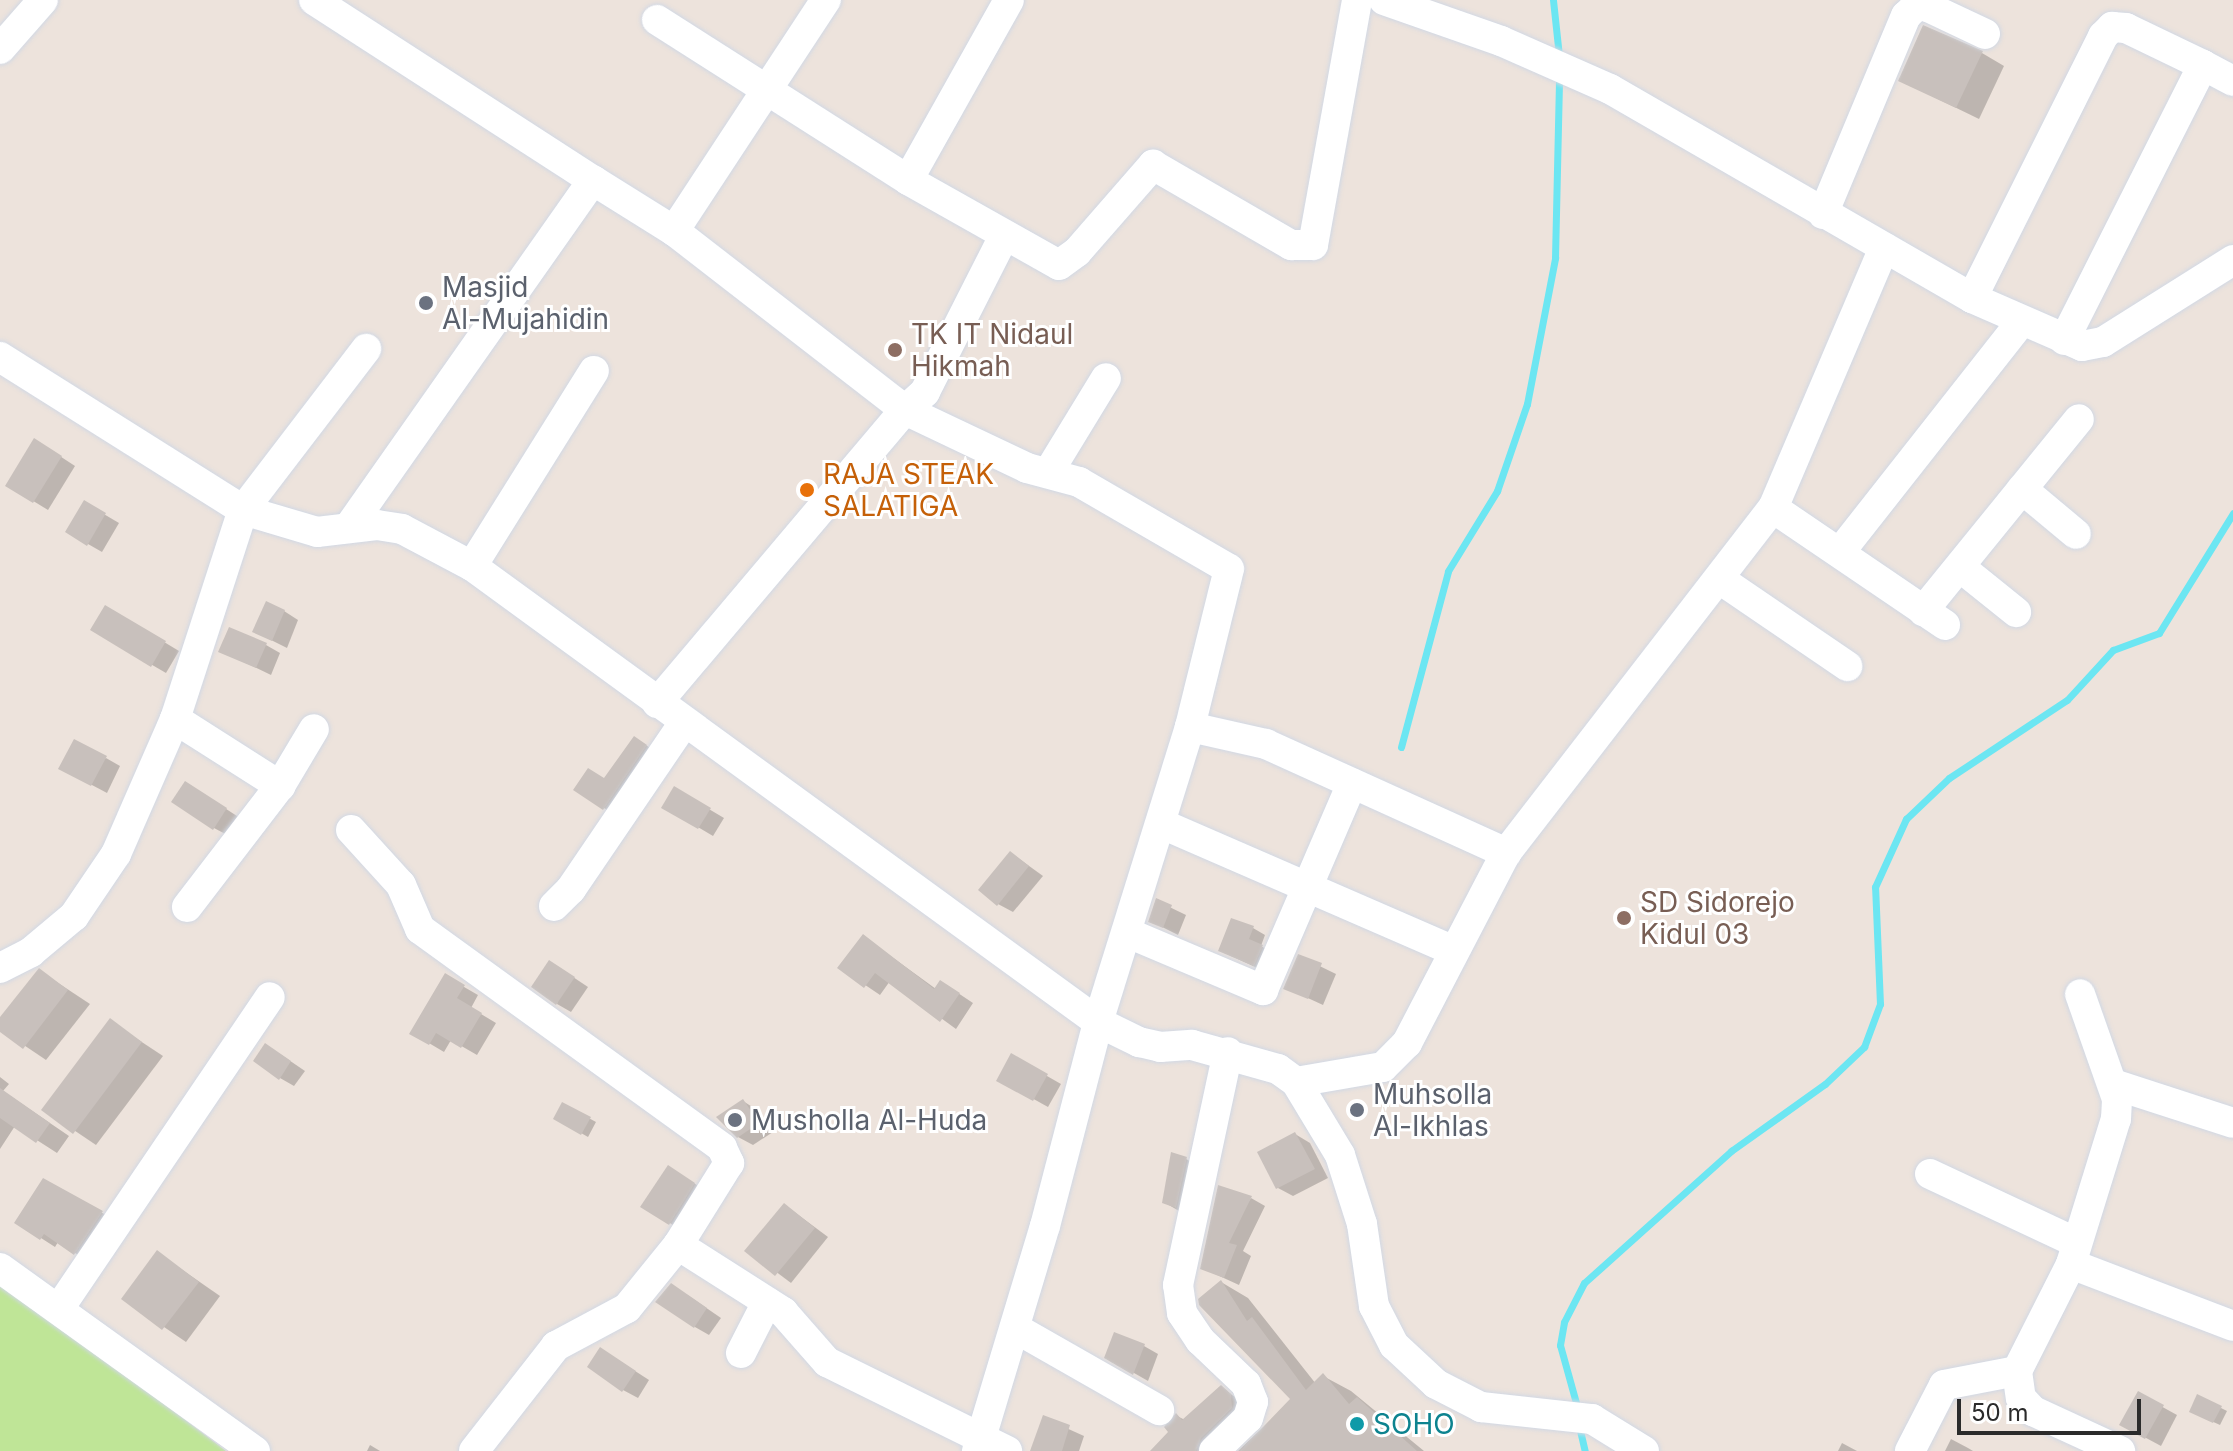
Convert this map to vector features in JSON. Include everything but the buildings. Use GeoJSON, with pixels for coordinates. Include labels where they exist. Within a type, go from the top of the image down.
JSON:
{"type":"FeatureCollection","features":[{"type":"Feature","properties":{"kind":"street"},"geometry":{"type":"LineString","coordinates":[[0,49],[43,0]]}},
{"type":"Feature","properties":{"kind":"street"},"geometry":{"type":"LineString","coordinates":[[314,0],[674,231],[905,410],[1048,473],[1079,482],[1230,571],[1162,824],[1098,1022],[1015,1328],[988,1447],[827,1362],[767,1302],[678,1245]]}},
{"type":"Feature","properties":{"kind":"street"},"geometry":{"type":"LineString","coordinates":[[674,231],[826,0]]}},
{"type":"Feature","properties":{"kind":"street"},"geometry":{"type":"LineString","coordinates":[[908,180],[1009,0]]}},
{"type":"Feature","properties":{"kind":"street"},"geometry":{"type":"LineString","coordinates":[[657,20],[765,92],[908,180],[1052,263],[1064,264],[1153,165],[1291,245],[1309,248],[1317,236],[1357,0]]}},
{"type":"Feature","properties":{"kind":"street"},"geometry":{"type":"LineString","coordinates":[[1384,0],[1523,52],[1610,89],[1972,298],[2082,346],[2103,342],[2233,260]]}},
{"type":"Feature","properties":{"kind":"street"},"geometry":{"type":"LineString","coordinates":[[1823,214],[1912,3],[1985,34]]}},
{"type":"Feature","properties":{"kind":"street"},"geometry":{"type":"LineString","coordinates":[[1972,298],[2112,27],[2126,28],[2233,81]]}},
{"type":"Feature","properties":{"kind":"street"},"geometry":{"type":"LineString","coordinates":[[2064,340],[2203,65]]}},
{"type":"Feature","properties":{"kind":"street"},"geometry":{"type":"LineString","coordinates":[[349,527],[594,181]]}},
{"type":"Feature","properties":{"kind":"street"},"geometry":{"type":"LineString","coordinates":[[657,703],[905,410],[925,392],[1004,236]]}},
{"type":"Feature","properties":{"kind":"street"},"geometry":{"type":"LineString","coordinates":[[1296,1082],[1383,1067],[1407,1043],[1506,853],[1721,580],[1773,508],[1884,248]]}},
{"type":"Feature","properties":{"kind":"street"},"geometry":{"type":"LineString","coordinates":[[1840,552],[2021,322]]}},
{"type":"Feature","properties":{"kind":"street"},"geometry":{"type":"LineString","coordinates":[[0,968],[31,952],[74,916],[116,854],[175,719],[243,510],[366,349]]}},
{"type":"Feature","properties":{"kind":"street"},"geometry":{"type":"LineString","coordinates":[[0,357],[243,510],[288,527],[317,532],[349,527],[402,529],[472,566],[1098,1022],[1160,1047],[1192,1045],[1228,1052],[1278,1069],[1296,1082],[1340,1155],[1362,1224],[1374,1306],[1394,1345],[1436,1384],[1481,1407],[1578,1418],[1644,1451]]}},
{"type":"Feature","properties":{"kind":"street"},"geometry":{"type":"LineString","coordinates":[[472,566],[594,371]]}},
{"type":"Feature","properties":{"kind":"street"},"geometry":{"type":"LineString","coordinates":[[1048,473],[1106,378]]}},
{"type":"Feature","properties":{"kind":"street"},"geometry":{"type":"LineString","coordinates":[[1773,508],[1934,618],[1960,567],[2079,419]]}},
{"type":"Feature","properties":{"kind":"street"},"geometry":{"type":"LineString","coordinates":[[2022,489],[2076,534]]}},
{"type":"Feature","properties":{"kind":"street"},"geometry":{"type":"LineString","coordinates":[[1960,567],[2016,612]]}},
{"type":"Feature","properties":{"kind":"street"},"geometry":{"type":"LineString","coordinates":[[1721,580],[1847,666]]}},
{"type":"Feature","properties":{"kind":"street"},"geometry":{"type":"LineString","coordinates":[[175,719],[280,786]]}},
{"type":"Feature","properties":{"kind":"street"},"geometry":{"type":"LineString","coordinates":[[554,906],[571,889],[684,723]]}},
{"type":"Feature","properties":{"kind":"street"},"geometry":{"type":"LineString","coordinates":[[1190,727],[1266,744],[1506,853]]}},
{"type":"Feature","properties":{"kind":"street"},"geometry":{"type":"LineString","coordinates":[[187,907],[280,786],[314,729]]}},
{"type":"Feature","properties":{"kind":"street"},"geometry":{"type":"LineString","coordinates":[[1128,933],[1263,990],[1352,783]]}},
{"type":"Feature","properties":{"kind":"street"},"geometry":{"type":"LineString","coordinates":[[1162,824],[1454,951]]}},
{"type":"Feature","properties":{"kind":"street"},"geometry":{"type":"LineString","coordinates":[[351,830],[401,885],[420,929],[722,1148],[729,1163],[725,1175],[678,1245],[627,1308],[556,1346],[474,1451]]}},
{"type":"Feature","properties":{"kind":"street"},"geometry":{"type":"LineString","coordinates":[[2080,994],[2113,1084],[2116,1119],[2074,1254],[2017,1371],[2021,1398],[2033,1411],[2120,1451]]}},
{"type":"Feature","properties":{"kind":"street"},"geometry":{"type":"LineString","coordinates":[[60,1307],[270,997]]}},
{"type":"Feature","properties":{"kind":"street"},"geometry":{"type":"LineString","coordinates":[[1214,1451],[1248,1418],[1253,1402],[1246,1384],[1200,1340],[1182,1313],[1178,1285],[1228,1052]]}},
{"type":"Feature","properties":{"kind":"street"},"geometry":{"type":"LineString","coordinates":[[2113,1084],[2233,1123]]}},
{"type":"Feature","properties":{"kind":"street"},"geometry":{"type":"LineString","coordinates":[[1930,1174],[2074,1254],[2233,1326]]}},
{"type":"Feature","properties":{"kind":"street"},"geometry":{"type":"LineString","coordinates":[[0,1268],[60,1307],[253,1450]]}},
{"type":"Feature","properties":{"kind":"street"},"geometry":{"type":"LineString","coordinates":[[741,1353],[767,1302]]}},
{"type":"Feature","properties":{"kind":"street"},"geometry":{"type":"LineString","coordinates":[[1015,1328],[1159,1410]]}},
{"type":"Feature","properties":{"kind":"street"},"geometry":{"type":"LineString","coordinates":[[1910,1451],[1944,1385],[2017,1371]]}},
{"type":"Feature","properties":{"kind":"green space"},"geometry":{"type":"Polygon","coordinates":[[[0,1279],[226,1451],[0,1451],[0,1279]]]}},
{"type":"Feature","properties":{"kind":"waterway"},"geometry":{"type":"LineString","coordinates":[[1553,0],[1559,56]]}},
{"type":"Feature","properties":{"kind":"waterway"},"geometry":{"type":"LineString","coordinates":[[1401,747],[1448,571],[1497,491],[1527,404],[1555,258],[1559,77]]}},
{"type":"Feature","properties":{"kind":"waterway"},"geometry":{"type":"LineString","coordinates":[[1578,1410],[1560,1345],[1564,1322],[1584,1283],[1731,1151],[1825,1084],[1864,1047],[1880,1004],[1875,887],[1906,819],[1949,778],[2067,700],[2113,650],[2159,633],[2233,513]]}},
{"type":"Feature","properties":{"kind":"waterway"},"geometry":{"type":"LineString","coordinates":[[1579,1426],[1585,1451]]}},
{"type":"Feature","properties":{"kind":"place","name":"Masjid Al-Mujahidin"},"geometry":{"type":"Point","coordinates":[426,303]}},
{"type":"Feature","properties":{"kind":"place","name":"TK IT Nidaul Hikmah"},"geometry":{"type":"Point","coordinates":[895,350]}},
{"type":"Feature","properties":{"kind":"place","name":"RAJA STEAK SALATIGA"},"geometry":{"type":"Point","coordinates":[807,490]}},
{"type":"Feature","properties":{"kind":"place","name":"SD Sidorejo Kidul 03"},"geometry":{"type":"Point","coordinates":[1624,918]}},
{"type":"Feature","properties":{"kind":"place","name":"Muhsolla Al-Ikhlas"},"geometry":{"type":"Point","coordinates":[1357,1110]}},
{"type":"Feature","properties":{"kind":"place","name":"Musholla Al-Huda"},"geometry":{"type":"Point","coordinates":[735,1120]}},
{"type":"Feature","properties":{"kind":"place","name":"SOHO"},"geometry":{"type":"Point","coordinates":[1357,1424]}}]}
